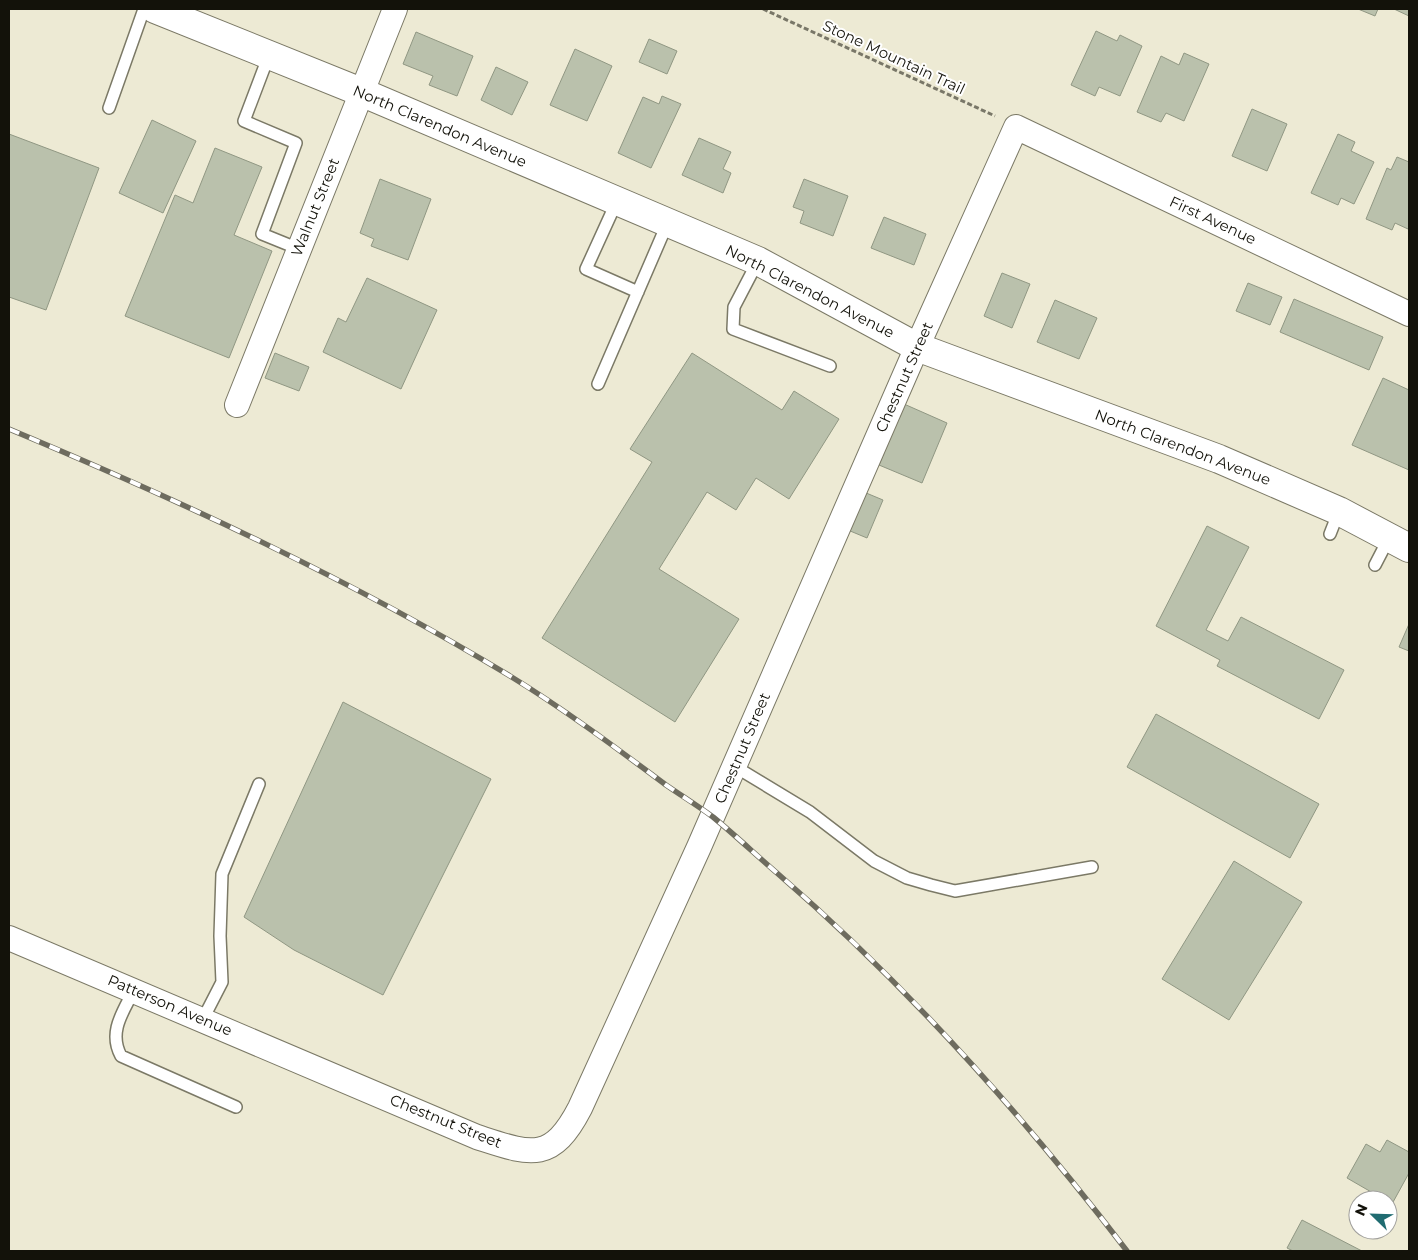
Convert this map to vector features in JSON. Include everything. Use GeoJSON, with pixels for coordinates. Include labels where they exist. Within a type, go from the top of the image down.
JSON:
{"type":"FeatureCollection","features":[{"type":"Feature","properties":{"kind":"street","name":"Walnut Street"},"geometry":{"type":"LineString","coordinates":[[237,405],[395,9]]}},
{"type":"Feature","properties":{"kind":"street","name":"North Clarendon Avenue"},"geometry":{"type":"LineString","coordinates":[[159,10],[361,92],[758,261],[917,347],[1219,459],[1334,523],[1400,542]]}},
{"type":"Feature","properties":{"kind":"street","name":"First Avenue"},"geometry":{"type":"LineString","coordinates":[[1016,126],[1409,314]]}},
{"type":"Feature","properties":{"kind":"street","name":"Chestnut Street"},"geometry":{"type":"LineString","coordinates":[[332,1074],[477,1137],[512,1148],[531,1151],[548,1148],[570,1127],[734,766],[1016,126]]}},
{"type":"Feature","properties":{"kind":"street","name":"Patterson Avenue"},"geometry":{"type":"LineString","coordinates":[[9,938],[332,1074]]}},
{"type":"Feature","properties":{"kind":"lane"},"geometry":{"type":"LineString","coordinates":[[109,108],[159,10]]}},
{"type":"Feature","properties":{"kind":"lane"},"geometry":{"type":"LineString","coordinates":[[269,55],[244,121],[296,143],[262,234],[299,249]]}},
{"type":"Feature","properties":{"kind":"lane"},"geometry":{"type":"LineString","coordinates":[[617,201],[586,269],[638,292]]}},
{"type":"Feature","properties":{"kind":"lane"},"geometry":{"type":"LineString","coordinates":[[598,384],[668,222]]}},
{"type":"Feature","properties":{"kind":"lane"},"geometry":{"type":"LineString","coordinates":[[758,261],[734,307],[733,330],[830,366]]}},
{"type":"Feature","properties":{"kind":"lane"},"geometry":{"type":"LineString","coordinates":[[1375,565],[1400,542]]}},
{"type":"Feature","properties":{"kind":"lane"},"geometry":{"type":"LineString","coordinates":[[734,766],[810,812],[874,861],[907,878],[931,885],[955,891],[1092,867]]}},
{"type":"Feature","properties":{"kind":"lane"},"geometry":{"type":"LineString","coordinates":[[203,1019],[222,982],[222,874],[259,784]]}},
{"type":"Feature","properties":{"kind":"lane"},"geometry":{"type":"LineString","coordinates":[[134,990],[117,1024],[114,1045],[120,1056],[236,1107]]}},
{"type":"Feature","properties":{"kind":"path","name":"Stone Mountain Trail"},"geometry":{"type":"LineString","coordinates":[[763,9],[1016,126]]}},
{"type":"Feature","properties":{"kind":"building"},"geometry":{"type":"Polygon","coordinates":[[[1358,9],[1378,9],[1375,16],[1358,9]]]}},
{"type":"Feature","properties":{"kind":"building"},"geometry":{"type":"Polygon","coordinates":[[[1394,9],[1409,9],[1409,16],[1394,9]]]}},
{"type":"Feature","properties":{"kind":"building"},"geometry":{"type":"Polygon","coordinates":[[[1096,31],[1117,41],[1120,35],[1142,46],[1120,96],[1099,87],[1095,96],[1071,85],[1096,31]]]}},
{"type":"Feature","properties":{"kind":"building"},"geometry":{"type":"Polygon","coordinates":[[[416,32],[473,56],[457,96],[429,85],[433,76],[403,64],[416,32]]]}},
{"type":"Feature","properties":{"kind":"building"},"geometry":{"type":"Polygon","coordinates":[[[649,39],[677,51],[667,74],[639,62],[649,39]]]}},
{"type":"Feature","properties":{"kind":"building"},"geometry":{"type":"Polygon","coordinates":[[[575,49],[612,66],[587,121],[550,105],[575,49]]]}},
{"type":"Feature","properties":{"kind":"building"},"geometry":{"type":"Polygon","coordinates":[[[1184,53],[1209,64],[1184,121],[1166,113],[1161,122],[1137,112],[1161,56],[1179,65],[1184,53]]]}},
{"type":"Feature","properties":{"kind":"building"},"geometry":{"type":"Polygon","coordinates":[[[496,67],[528,82],[512,115],[481,100],[496,67]]]}},
{"type":"Feature","properties":{"kind":"building"},"geometry":{"type":"Polygon","coordinates":[[[662,96],[681,104],[651,168],[618,153],[643,97],[659,104],[662,96]]]}},
{"type":"Feature","properties":{"kind":"building"},"geometry":{"type":"Polygon","coordinates":[[[1252,109],[1287,124],[1267,171],[1232,156],[1252,109]]]}},
{"type":"Feature","properties":{"kind":"building"},"geometry":{"type":"Polygon","coordinates":[[[152,120],[196,141],[163,213],[119,193],[152,120]]]}},
{"type":"Feature","properties":{"kind":"building"},"geometry":{"type":"Polygon","coordinates":[[[9,134],[99,168],[46,310],[9,297],[9,134]]]}},
{"type":"Feature","properties":{"kind":"building"},"geometry":{"type":"Polygon","coordinates":[[[1338,134],[1355,142],[1351,151],[1374,162],[1354,204],[1341,198],[1338,205],[1311,193],[1338,134]]]}},
{"type":"Feature","properties":{"kind":"building"},"geometry":{"type":"Polygon","coordinates":[[[699,138],[731,152],[723,169],[731,173],[723,193],[682,175],[699,138]]]}},
{"type":"Feature","properties":{"kind":"building"},"geometry":{"type":"Polygon","coordinates":[[[215,148],[262,167],[234,235],[272,251],[229,358],[125,316],[175,195],[193,203],[215,148]]]}},
{"type":"Feature","properties":{"kind":"building"},"geometry":{"type":"Polygon","coordinates":[[[1397,157],[1409,162],[1409,227],[1408,229],[1395,223],[1392,230],[1366,219],[1387,168],[1391,170],[1397,157]]]}},
{"type":"Feature","properties":{"kind":"building"},"geometry":{"type":"Polygon","coordinates":[[[380,179],[431,199],[408,260],[371,246],[374,239],[360,233],[380,179]]]}},
{"type":"Feature","properties":{"kind":"building"},"geometry":{"type":"Polygon","coordinates":[[[804,179],[848,196],[833,236],[800,223],[804,211],[793,207],[804,179]]]}},
{"type":"Feature","properties":{"kind":"building"},"geometry":{"type":"Polygon","coordinates":[[[884,217],[926,234],[914,265],[871,248],[884,217]]]}},
{"type":"Feature","properties":{"kind":"building"},"geometry":{"type":"Polygon","coordinates":[[[1002,273],[1030,284],[1012,328],[984,316],[1002,273]]]}},
{"type":"Feature","properties":{"kind":"building"},"geometry":{"type":"Polygon","coordinates":[[[367,278],[437,310],[401,389],[323,352],[338,318],[346,322],[367,278]]]}},
{"type":"Feature","properties":{"kind":"building"},"geometry":{"type":"Polygon","coordinates":[[[1248,283],[1282,297],[1270,325],[1236,311],[1248,283]]]}},
{"type":"Feature","properties":{"kind":"building"},"geometry":{"type":"Polygon","coordinates":[[[1294,299],[1383,337],[1369,370],[1280,332],[1294,299]]]}},
{"type":"Feature","properties":{"kind":"building"},"geometry":{"type":"Polygon","coordinates":[[[1055,300],[1097,318],[1079,359],[1037,342],[1055,300]]]}},
{"type":"Feature","properties":{"kind":"building"},"geometry":{"type":"Polygon","coordinates":[[[275,353],[309,367],[299,391],[265,378],[275,353]]]}},
{"type":"Feature","properties":{"kind":"building"},"geometry":{"type":"Polygon","coordinates":[[[692,353],[782,410],[794,391],[839,419],[789,499],[756,478],[736,510],[707,492],[659,569],[739,619],[675,722],[542,638],[652,462],[630,449],[692,353]]]}},
{"type":"Feature","properties":{"kind":"building"},"geometry":{"type":"Polygon","coordinates":[[[1383,378],[1409,390],[1409,470],[1352,445],[1383,378]]]}},
{"type":"Feature","properties":{"kind":"building"},"geometry":{"type":"Polygon","coordinates":[[[904,404],[947,423],[922,483],[879,465],[904,404]]]}},
{"type":"Feature","properties":{"kind":"building"},"geometry":{"type":"Polygon","coordinates":[[[859,490],[883,500],[867,538],[843,528],[859,490]]]}},
{"type":"Feature","properties":{"kind":"building"},"geometry":{"type":"Polygon","coordinates":[[[1207,526],[1249,547],[1206,630],[1228,641],[1241,617],[1344,670],[1319,719],[1217,666],[1220,660],[1156,626],[1207,526]]]}},
{"type":"Feature","properties":{"kind":"building"},"geometry":{"type":"Polygon","coordinates":[[[1409,624],[1409,651],[1399,647],[1409,624]]]}},
{"type":"Feature","properties":{"kind":"building"},"geometry":{"type":"Polygon","coordinates":[[[343,702],[491,779],[383,995],[294,950],[244,917],[343,702]]]}},
{"type":"Feature","properties":{"kind":"building"},"geometry":{"type":"Polygon","coordinates":[[[1156,714],[1319,804],[1290,858],[1127,767],[1156,714]]]}},
{"type":"Feature","properties":{"kind":"building"},"geometry":{"type":"Polygon","coordinates":[[[1234,861],[1302,902],[1229,1020],[1162,979],[1234,861]]]}},
{"type":"Feature","properties":{"kind":"building"},"geometry":{"type":"Polygon","coordinates":[[[1387,1140],[1409,1152],[1409,1173],[1398,1193],[1398,1190],[1368,1190],[1347,1178],[1366,1144],[1380,1152],[1387,1140]]]}},
{"type":"Feature","properties":{"kind":"building"},"geometry":{"type":"Polygon","coordinates":[[[1302,1220],[1362,1251],[1293,1251],[1287,1248],[1302,1220]]]}},
{"type":"Feature","properties":{"kind":"railway"},"geometry":{"type":"LineString","coordinates":[[9,429],[137,484],[264,543],[327,574],[450,640],[550,702],[713,817],[825,916],[918,1006],[1005,1101],[1127,1251]]}}]}
